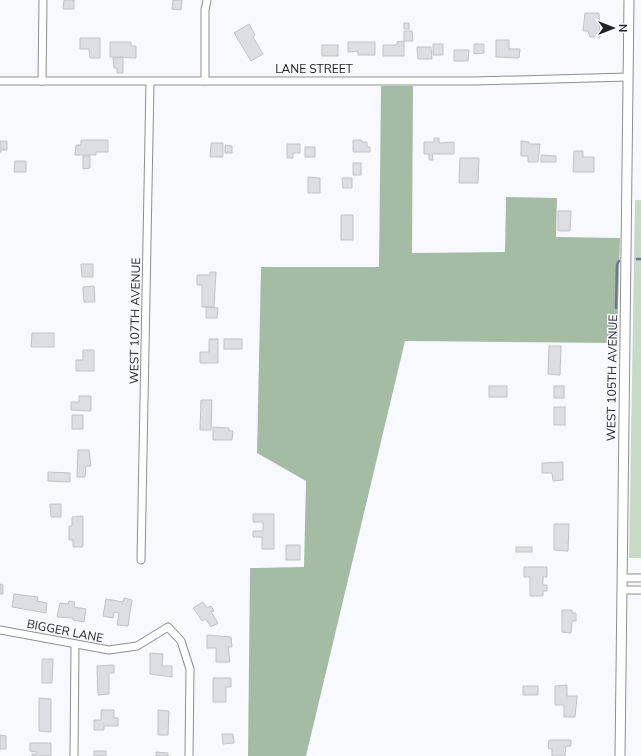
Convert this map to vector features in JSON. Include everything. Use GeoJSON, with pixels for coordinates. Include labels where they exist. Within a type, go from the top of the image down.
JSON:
{"type":"FeatureCollection","features":[{"type":"Feature","properties":{"kind":"street"},"geometry":{"type":"LineString","coordinates":[[42,0],[42,81]]}},
{"type":"Feature","properties":{"kind":"street"},"geometry":{"type":"LineString","coordinates":[[205,81],[205,10],[207,0]]}},
{"type":"Feature","properties":{"kind":"street","name":"WEST 105TH AVENUE"},"geometry":{"type":"LineString","coordinates":[[620,756],[629,0]]}},
{"type":"Feature","properties":{"kind":"street","name":"LANE STREET"},"geometry":{"type":"LineString","coordinates":[[0,81],[475,81],[628,77]]}},
{"type":"Feature","properties":{"kind":"street","name":"WEST 107TH AVENUE"},"geometry":{"type":"LineString","coordinates":[[141,560],[150,82]]}},
{"type":"Feature","properties":{"kind":"street"},"geometry":{"type":"LineString","coordinates":[[622,578],[641,578]]}},
{"type":"Feature","properties":{"kind":"street"},"geometry":{"type":"LineString","coordinates":[[622,590],[641,590]]}},
{"type":"Feature","properties":{"kind":"street","name":"BIGGER LANE"},"geometry":{"type":"LineString","coordinates":[[0,630],[109,650],[137,646],[168,627],[182,641],[190,669],[189,756]]}},
{"type":"Feature","properties":{"kind":"street"},"geometry":{"type":"LineString","coordinates":[[74,756],[75,644]]}},
{"type":"Feature","properties":{"kind":"green space"},"geometry":{"type":"Polygon","coordinates":[[[381,86],[413,86],[412,253],[505,252],[506,197],[557,198],[556,237],[620,238],[617,343],[405,341],[306,756],[248,756],[250,568],[304,567],[306,481],[257,453],[261,267],[379,267],[381,86]]]}},
{"type":"Feature","properties":{"kind":"green space"},"geometry":{"type":"Polygon","coordinates":[[[635,200],[641,200],[641,558],[629,558],[635,200]]]}},
{"type":"Feature","properties":{"kind":"building"},"geometry":{"type":"Polygon","coordinates":[[[64,0],[74,0],[74,9],[63,9],[64,0]]]}},
{"type":"Feature","properties":{"kind":"building"},"geometry":{"type":"Polygon","coordinates":[[[173,0],[182,0],[181,10],[172,9],[173,0]]]}},
{"type":"Feature","properties":{"kind":"building"},"geometry":{"type":"Polygon","coordinates":[[[585,13],[599,13],[600,37],[590,37],[588,31],[583,31],[585,13]]]}},
{"type":"Feature","properties":{"kind":"building"},"geometry":{"type":"Polygon","coordinates":[[[404,23],[409,23],[409,29],[404,29],[404,23]]]}},
{"type":"Feature","properties":{"kind":"building"},"geometry":{"type":"Polygon","coordinates":[[[249,24],[255,35],[253,37],[263,54],[251,61],[234,33],[249,24]]]}},
{"type":"Feature","properties":{"kind":"building"},"geometry":{"type":"Polygon","coordinates":[[[404,31],[412,31],[413,41],[404,41],[404,31]]]}},
{"type":"Feature","properties":{"kind":"building"},"geometry":{"type":"Polygon","coordinates":[[[80,38],[100,38],[100,58],[90,58],[89,49],[80,49],[80,38]]]}},
{"type":"Feature","properties":{"kind":"building"},"geometry":{"type":"Polygon","coordinates":[[[496,40],[509,40],[509,49],[520,49],[519,58],[496,57],[496,40]]]}},
{"type":"Feature","properties":{"kind":"building"},"geometry":{"type":"Polygon","coordinates":[[[404,41],[404,56],[383,56],[383,45],[397,45],[397,42],[404,41]]]}},
{"type":"Feature","properties":{"kind":"building"},"geometry":{"type":"Polygon","coordinates":[[[110,42],[131,42],[131,46],[136,46],[136,58],[110,57],[110,42]]]}},
{"type":"Feature","properties":{"kind":"building"},"geometry":{"type":"Polygon","coordinates":[[[348,42],[375,42],[375,55],[358,55],[358,51],[348,52],[348,42]]]}},
{"type":"Feature","properties":{"kind":"building"},"geometry":{"type":"Polygon","coordinates":[[[433,44],[443,44],[443,55],[433,55],[433,44]]]}},
{"type":"Feature","properties":{"kind":"building"},"geometry":{"type":"Polygon","coordinates":[[[474,44],[484,44],[484,53],[474,54],[474,44]]]}},
{"type":"Feature","properties":{"kind":"building"},"geometry":{"type":"Polygon","coordinates":[[[322,45],[338,45],[338,56],[322,56],[322,45]]]}},
{"type":"Feature","properties":{"kind":"building"},"geometry":{"type":"Polygon","coordinates":[[[417,47],[431,47],[432,59],[418,59],[417,47]]]}},
{"type":"Feature","properties":{"kind":"building"},"geometry":{"type":"Polygon","coordinates":[[[454,50],[469,50],[468,61],[454,61],[454,50]]]}},
{"type":"Feature","properties":{"kind":"building"},"geometry":{"type":"Polygon","coordinates":[[[123,57],[123,73],[117,73],[117,68],[114,68],[113,58],[123,57]]]}},
{"type":"Feature","properties":{"kind":"building"},"geometry":{"type":"Polygon","coordinates":[[[434,138],[439,138],[439,143],[454,142],[454,154],[432,154],[433,160],[429,160],[429,154],[424,154],[424,142],[434,142],[434,138]]]}},
{"type":"Feature","properties":{"kind":"building"},"geometry":{"type":"Polygon","coordinates":[[[81,140],[108,140],[108,152],[96,152],[96,155],[75,155],[76,145],[81,145],[81,140]]]}},
{"type":"Feature","properties":{"kind":"building"},"geometry":{"type":"Polygon","coordinates":[[[353,140],[367,142],[367,147],[370,147],[370,152],[353,152],[353,140]]]}},
{"type":"Feature","properties":{"kind":"building"},"geometry":{"type":"Polygon","coordinates":[[[0,141],[7,141],[7,150],[1,150],[0,152],[0,141]]]}},
{"type":"Feature","properties":{"kind":"building"},"geometry":{"type":"Polygon","coordinates":[[[521,141],[529,142],[529,144],[540,144],[538,162],[528,162],[528,156],[521,156],[521,141]]]}},
{"type":"Feature","properties":{"kind":"building"},"geometry":{"type":"Polygon","coordinates":[[[211,143],[223,143],[223,157],[210,157],[211,143]]]}},
{"type":"Feature","properties":{"kind":"building"},"geometry":{"type":"Polygon","coordinates":[[[287,144],[300,144],[300,153],[293,153],[293,158],[287,158],[287,144]]]}},
{"type":"Feature","properties":{"kind":"building"},"geometry":{"type":"Polygon","coordinates":[[[225,145],[232,146],[232,153],[225,153],[225,145]]]}},
{"type":"Feature","properties":{"kind":"building"},"geometry":{"type":"Polygon","coordinates":[[[305,147],[315,147],[315,157],[305,157],[305,147]]]}},
{"type":"Feature","properties":{"kind":"building"},"geometry":{"type":"Polygon","coordinates":[[[574,151],[583,151],[583,157],[594,157],[594,172],[573,172],[574,151]]]}},
{"type":"Feature","properties":{"kind":"building"},"geometry":{"type":"Polygon","coordinates":[[[541,155],[556,156],[556,162],[541,162],[541,155]]]}},
{"type":"Feature","properties":{"kind":"building"},"geometry":{"type":"Polygon","coordinates":[[[83,156],[90,156],[90,168],[83,169],[83,156]]]}},
{"type":"Feature","properties":{"kind":"building"},"geometry":{"type":"Polygon","coordinates":[[[460,158],[479,158],[478,183],[459,183],[460,158]]]}},
{"type":"Feature","properties":{"kind":"building"},"geometry":{"type":"Polygon","coordinates":[[[15,161],[26,161],[26,172],[14,172],[15,161]]]}},
{"type":"Feature","properties":{"kind":"building"},"geometry":{"type":"Polygon","coordinates":[[[353,163],[361,163],[361,175],[353,175],[353,163]]]}},
{"type":"Feature","properties":{"kind":"building"},"geometry":{"type":"Polygon","coordinates":[[[308,177],[320,178],[320,193],[308,193],[308,177]]]}},
{"type":"Feature","properties":{"kind":"building"},"geometry":{"type":"Polygon","coordinates":[[[342,178],[352,178],[352,188],[343,188],[342,178]]]}},
{"type":"Feature","properties":{"kind":"building"},"geometry":{"type":"Polygon","coordinates":[[[558,211],[571,211],[570,231],[558,231],[558,211]]]}},
{"type":"Feature","properties":{"kind":"building"},"geometry":{"type":"Polygon","coordinates":[[[341,215],[353,215],[353,240],[341,240],[341,215]]]}},
{"type":"Feature","properties":{"kind":"building"},"geometry":{"type":"Polygon","coordinates":[[[81,264],[93,264],[93,277],[82,277],[81,264]]]}},
{"type":"Feature","properties":{"kind":"building"},"geometry":{"type":"Polygon","coordinates":[[[210,272],[216,272],[214,307],[202,307],[202,285],[197,285],[197,275],[210,275],[210,272]]]}},
{"type":"Feature","properties":{"kind":"building"},"geometry":{"type":"Polygon","coordinates":[[[94,286],[95,302],[84,302],[83,287],[94,286]]]}},
{"type":"Feature","properties":{"kind":"building"},"geometry":{"type":"Polygon","coordinates":[[[206,307],[218,308],[217,318],[206,318],[206,307]]]}},
{"type":"Feature","properties":{"kind":"building"},"geometry":{"type":"Polygon","coordinates":[[[32,333],[54,333],[54,347],[31,347],[32,333]]]}},
{"type":"Feature","properties":{"kind":"building"},"geometry":{"type":"Polygon","coordinates":[[[209,339],[218,339],[218,363],[200,363],[200,352],[209,352],[209,339]]]}},
{"type":"Feature","properties":{"kind":"building"},"geometry":{"type":"Polygon","coordinates":[[[224,339],[242,339],[242,349],[224,349],[224,339]]]}},
{"type":"Feature","properties":{"kind":"building"},"geometry":{"type":"Polygon","coordinates":[[[549,346],[561,346],[560,375],[548,374],[549,346]]]}},
{"type":"Feature","properties":{"kind":"building"},"geometry":{"type":"Polygon","coordinates":[[[83,350],[94,350],[94,371],[76,371],[76,360],[83,360],[83,350]]]}},
{"type":"Feature","properties":{"kind":"building"},"geometry":{"type":"Polygon","coordinates":[[[489,386],[507,386],[507,397],[489,397],[489,386]]]}},
{"type":"Feature","properties":{"kind":"building"},"geometry":{"type":"Polygon","coordinates":[[[554,386],[564,386],[564,398],[554,398],[554,386]]]}},
{"type":"Feature","properties":{"kind":"building"},"geometry":{"type":"Polygon","coordinates":[[[79,396],[91,396],[91,411],[71,410],[71,402],[79,402],[79,396]]]}},
{"type":"Feature","properties":{"kind":"building"},"geometry":{"type":"Polygon","coordinates":[[[201,400],[212,400],[211,430],[200,430],[201,400]]]}},
{"type":"Feature","properties":{"kind":"building"},"geometry":{"type":"Polygon","coordinates":[[[554,407],[565,407],[565,425],[554,425],[554,407]]]}},
{"type":"Feature","properties":{"kind":"building"},"geometry":{"type":"Polygon","coordinates":[[[72,415],[83,415],[83,429],[72,429],[72,415]]]}},
{"type":"Feature","properties":{"kind":"building"},"geometry":{"type":"Polygon","coordinates":[[[213,427],[229,428],[229,431],[233,431],[232,440],[213,440],[213,427]]]}},
{"type":"Feature","properties":{"kind":"building"},"geometry":{"type":"Polygon","coordinates":[[[78,450],[89,450],[91,466],[86,466],[85,477],[77,477],[78,450]]]}},
{"type":"Feature","properties":{"kind":"building"},"geometry":{"type":"Polygon","coordinates":[[[563,462],[563,480],[553,481],[552,473],[542,473],[542,463],[563,462]]]}},
{"type":"Feature","properties":{"kind":"building"},"geometry":{"type":"Polygon","coordinates":[[[48,472],[70,473],[70,482],[48,481],[48,472]]]}},
{"type":"Feature","properties":{"kind":"building"},"geometry":{"type":"Polygon","coordinates":[[[50,504],[61,504],[61,517],[51,517],[50,504]]]}},
{"type":"Feature","properties":{"kind":"building"},"geometry":{"type":"Polygon","coordinates":[[[253,514],[274,514],[274,549],[262,549],[262,537],[253,537],[253,531],[263,531],[263,522],[253,522],[253,514]]]}},
{"type":"Feature","properties":{"kind":"building"},"geometry":{"type":"Polygon","coordinates":[[[83,516],[83,547],[73,547],[73,540],[69,540],[69,526],[72,526],[72,517],[83,516]]]}},
{"type":"Feature","properties":{"kind":"building"},"geometry":{"type":"Polygon","coordinates":[[[554,524],[569,524],[568,551],[554,550],[554,524]]]}},
{"type":"Feature","properties":{"kind":"building"},"geometry":{"type":"Polygon","coordinates":[[[286,545],[300,545],[300,560],[286,560],[286,545]]]}},
{"type":"Feature","properties":{"kind":"building"},"geometry":{"type":"Polygon","coordinates":[[[516,547],[532,547],[532,552],[516,552],[516,547]]]}},
{"type":"Feature","properties":{"kind":"building"},"geometry":{"type":"Polygon","coordinates":[[[524,567],[547,567],[547,577],[543,577],[543,585],[547,585],[547,591],[543,591],[543,596],[530,596],[530,577],[524,577],[524,567]]]}},
{"type":"Feature","properties":{"kind":"building"},"geometry":{"type":"Polygon","coordinates":[[[0,584],[3,585],[3,594],[0,594],[0,584]]]}},
{"type":"Feature","properties":{"kind":"building"},"geometry":{"type":"Polygon","coordinates":[[[14,594],[38,597],[37,601],[47,603],[46,613],[12,607],[14,594]]]}},
{"type":"Feature","properties":{"kind":"building"},"geometry":{"type":"Polygon","coordinates":[[[124,598],[132,600],[128,626],[117,625],[119,613],[114,612],[113,618],[103,616],[106,599],[123,602],[124,598]]]}},
{"type":"Feature","properties":{"kind":"building"},"geometry":{"type":"Polygon","coordinates":[[[69,601],[75,602],[74,607],[86,609],[84,622],[73,620],[73,618],[57,617],[60,603],[68,604],[69,601]]]}},
{"type":"Feature","properties":{"kind":"building"},"geometry":{"type":"Polygon","coordinates":[[[203,602],[207,608],[211,606],[214,611],[211,612],[218,623],[211,627],[206,619],[202,621],[193,608],[203,602]]]}},
{"type":"Feature","properties":{"kind":"building"},"geometry":{"type":"Polygon","coordinates":[[[562,610],[572,610],[572,613],[576,613],[576,621],[572,621],[571,633],[562,632],[562,610]]]}},
{"type":"Feature","properties":{"kind":"building"},"geometry":{"type":"Polygon","coordinates":[[[207,635],[231,637],[232,647],[228,647],[230,662],[216,662],[216,648],[207,648],[207,635]]]}},
{"type":"Feature","properties":{"kind":"building"},"geometry":{"type":"Polygon","coordinates":[[[150,653],[163,654],[162,666],[172,666],[172,677],[150,674],[150,653]]]}},
{"type":"Feature","properties":{"kind":"building"},"geometry":{"type":"Polygon","coordinates":[[[42,659],[53,659],[52,683],[42,683],[42,659]]]}},
{"type":"Feature","properties":{"kind":"building"},"geometry":{"type":"Polygon","coordinates":[[[114,665],[114,673],[109,673],[109,694],[98,695],[97,666],[114,665]]]}},
{"type":"Feature","properties":{"kind":"building"},"geometry":{"type":"Polygon","coordinates":[[[213,678],[231,678],[231,687],[226,687],[226,702],[213,702],[213,678]]]}},
{"type":"Feature","properties":{"kind":"building"},"geometry":{"type":"Polygon","coordinates":[[[567,685],[567,696],[577,696],[575,717],[564,717],[564,705],[555,705],[555,686],[567,685]]]}},
{"type":"Feature","properties":{"kind":"building"},"geometry":{"type":"Polygon","coordinates":[[[523,686],[538,686],[538,695],[523,695],[523,686]]]}},
{"type":"Feature","properties":{"kind":"building"},"geometry":{"type":"Polygon","coordinates":[[[39,698],[51,699],[51,732],[39,731],[39,698]]]}},
{"type":"Feature","properties":{"kind":"building"},"geometry":{"type":"Polygon","coordinates":[[[101,710],[114,710],[114,718],[118,718],[118,726],[104,726],[104,730],[94,730],[94,720],[101,720],[101,710]]]}},
{"type":"Feature","properties":{"kind":"building"},"geometry":{"type":"Polygon","coordinates":[[[158,710],[169,711],[168,735],[158,735],[158,710]]]}},
{"type":"Feature","properties":{"kind":"building"},"geometry":{"type":"Polygon","coordinates":[[[222,734],[233,734],[234,743],[223,744],[222,734]]]}},
{"type":"Feature","properties":{"kind":"building"},"geometry":{"type":"Polygon","coordinates":[[[0,735],[6,736],[6,749],[0,749],[0,735]]]}},
{"type":"Feature","properties":{"kind":"building"},"geometry":{"type":"Polygon","coordinates":[[[549,740],[571,740],[571,746],[566,746],[565,756],[552,756],[552,749],[548,748],[549,740]]]}},
{"type":"Feature","properties":{"kind":"building"},"geometry":{"type":"Polygon","coordinates":[[[30,743],[51,743],[51,756],[32,756],[32,754],[36,754],[37,752],[30,751],[30,743]]]}},
{"type":"Feature","properties":{"kind":"building"},"geometry":{"type":"Polygon","coordinates":[[[94,751],[106,751],[106,756],[94,756],[94,751]]]}},
{"type":"Feature","properties":{"kind":"building"},"geometry":{"type":"Polygon","coordinates":[[[156,752],[168,753],[168,756],[156,756],[156,752]]]}},
{"type":"Feature","properties":{"kind":"waterway"},"geometry":{"type":"LineString","coordinates":[[616,308],[617,264],[619,261]]}}]}
